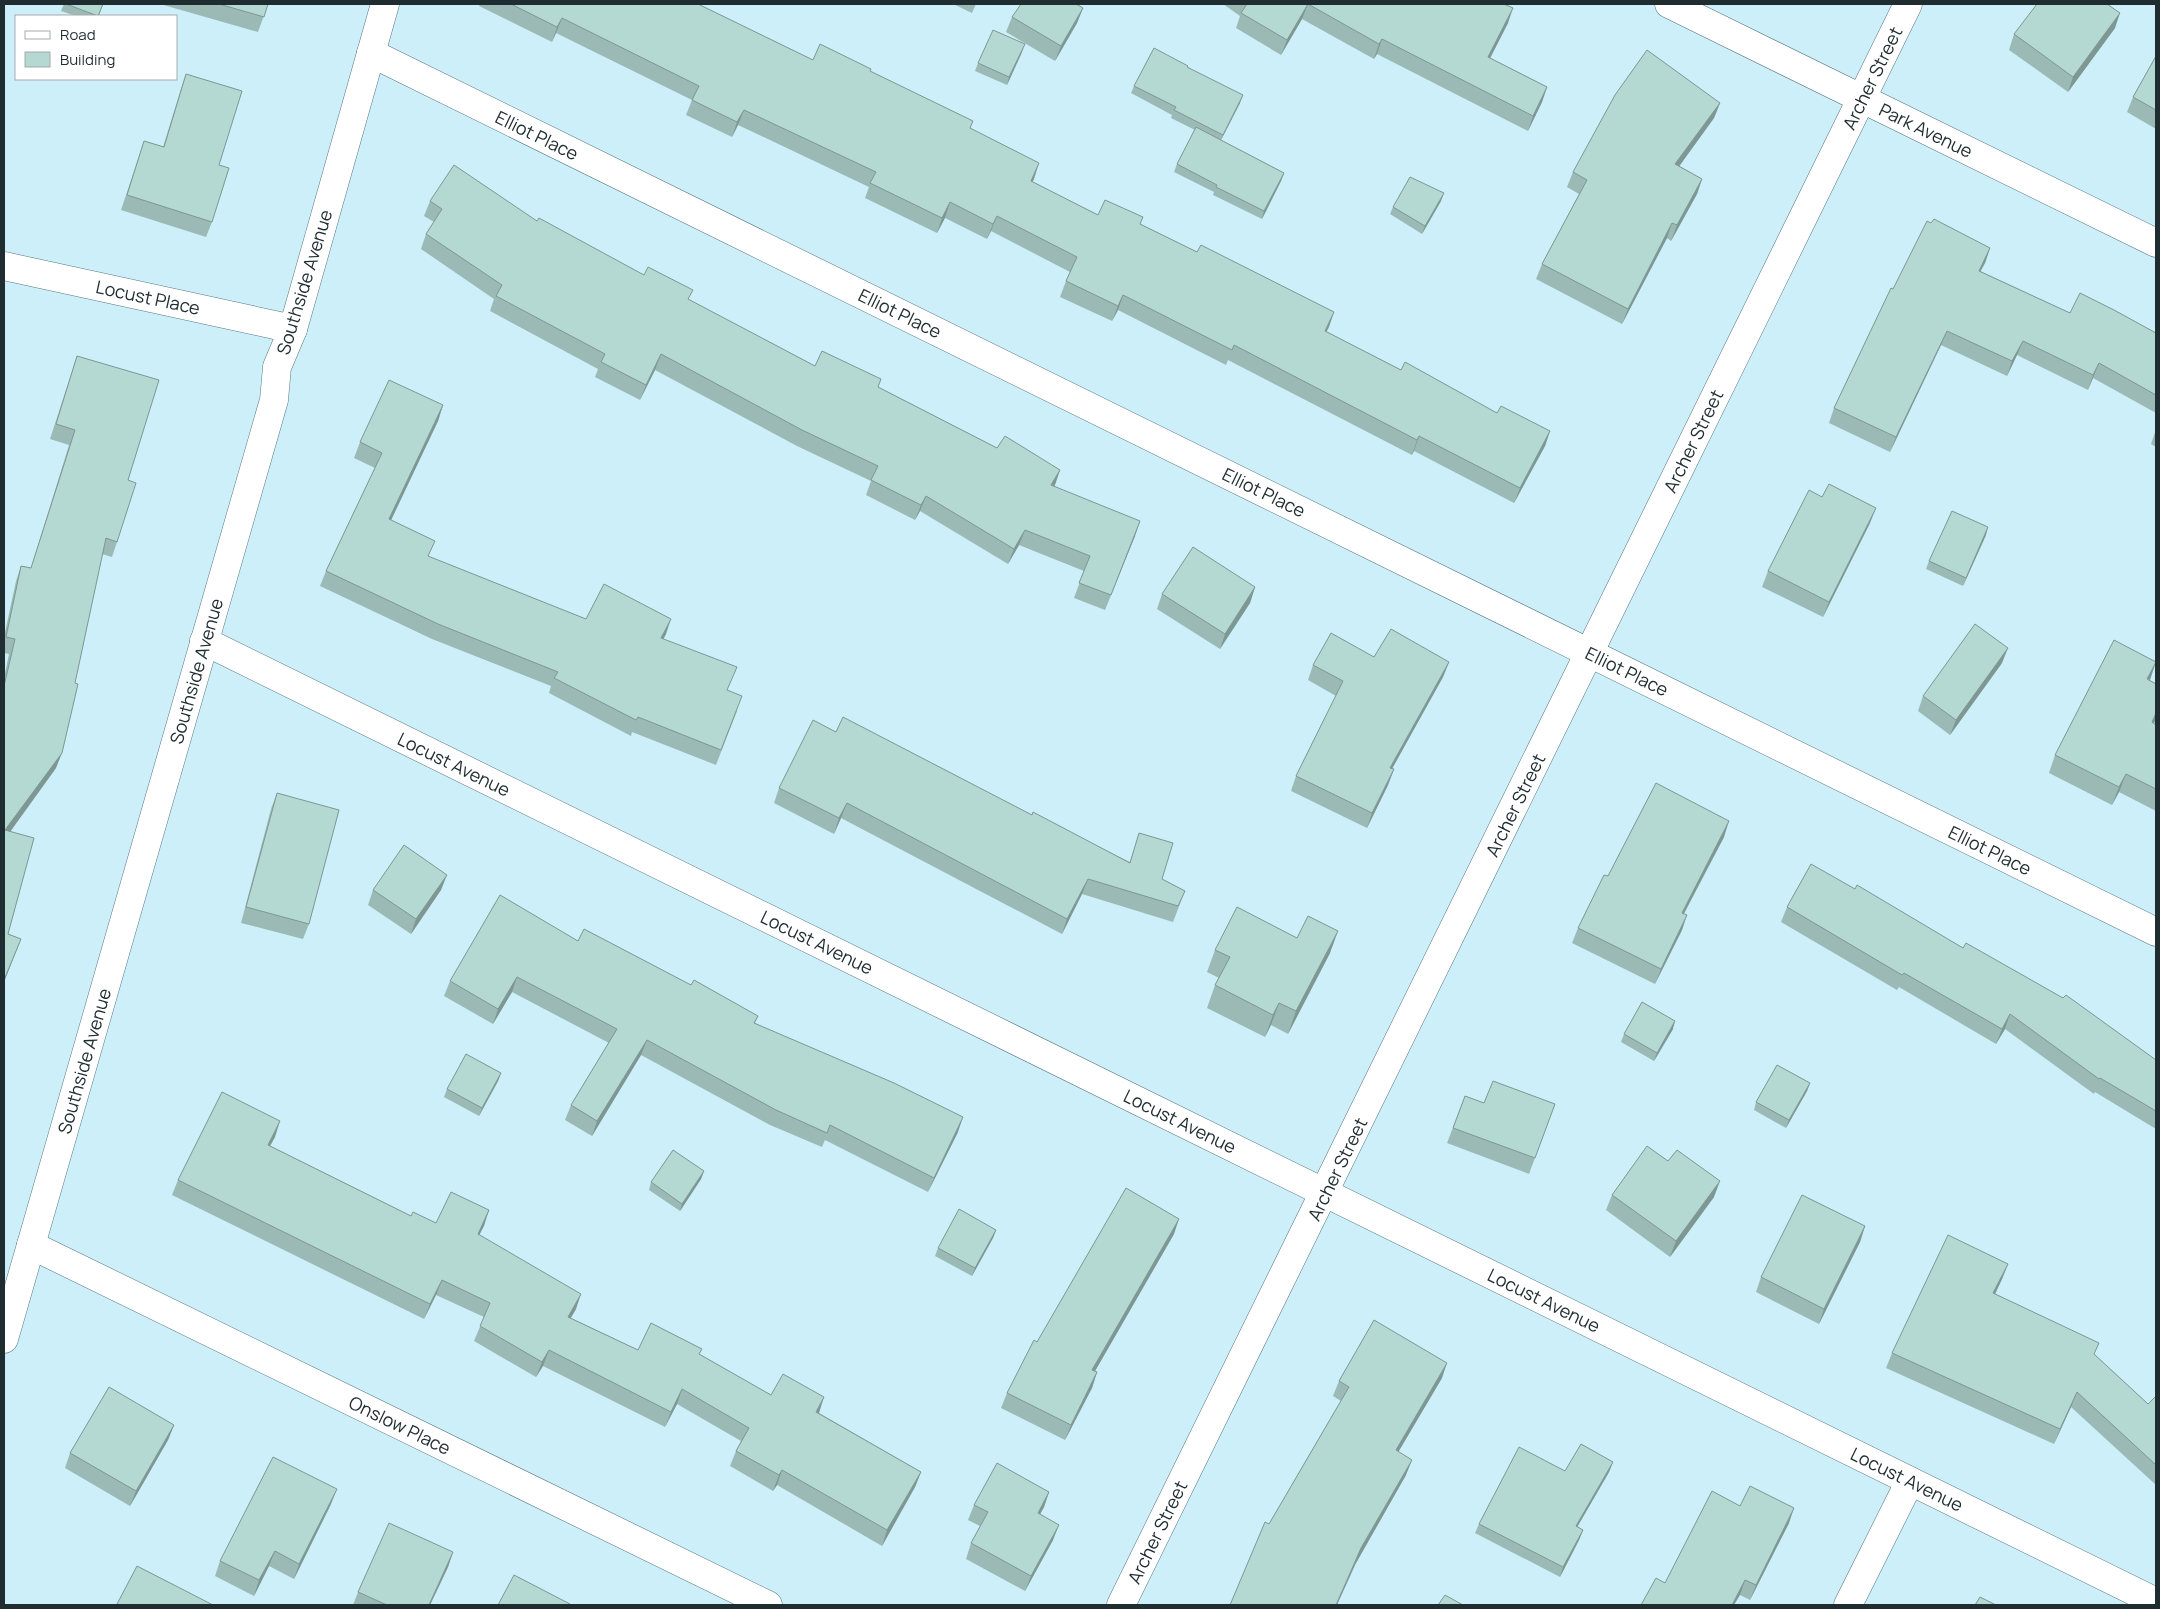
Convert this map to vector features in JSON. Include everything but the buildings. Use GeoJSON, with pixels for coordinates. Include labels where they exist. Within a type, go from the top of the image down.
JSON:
{"type":"FeatureCollection","features":[{"type":"Feature","properties":{"kind":"street","name":"Southside Avenue"},"geometry":{"type":"LineString","coordinates":[[4,1339],[274,400],[277,367],[293,329],[385,4]]}},
{"type":"Feature","properties":{"kind":"street","name":"Park Avenue"},"geometry":{"type":"LineString","coordinates":[[1669,4],[2156,243]]}},
{"type":"Feature","properties":{"kind":"street","name":"Archer Street"},"geometry":{"type":"LineString","coordinates":[[1120,1605],[1325,1193],[1908,4]]}},
{"type":"Feature","properties":{"kind":"street","name":"Elliot Place"},"geometry":{"type":"LineString","coordinates":[[371,53],[2156,932]]}},
{"type":"Feature","properties":{"kind":"street","name":"Locust Place"},"geometry":{"type":"LineString","coordinates":[[4,266],[293,329]]}},
{"type":"Feature","properties":{"kind":"street","name":"Locust Avenue"},"geometry":{"type":"LineString","coordinates":[[204,641],[2156,1602]]}},
{"type":"Feature","properties":{"kind":"street","name":"Onslow Place"},"geometry":{"type":"LineString","coordinates":[[31,1245],[768,1605]]}},
{"type":"Feature","properties":{"kind":"street"},"geometry":{"type":"LineString","coordinates":[[1848,1605],[1910,1480]]}}]}
